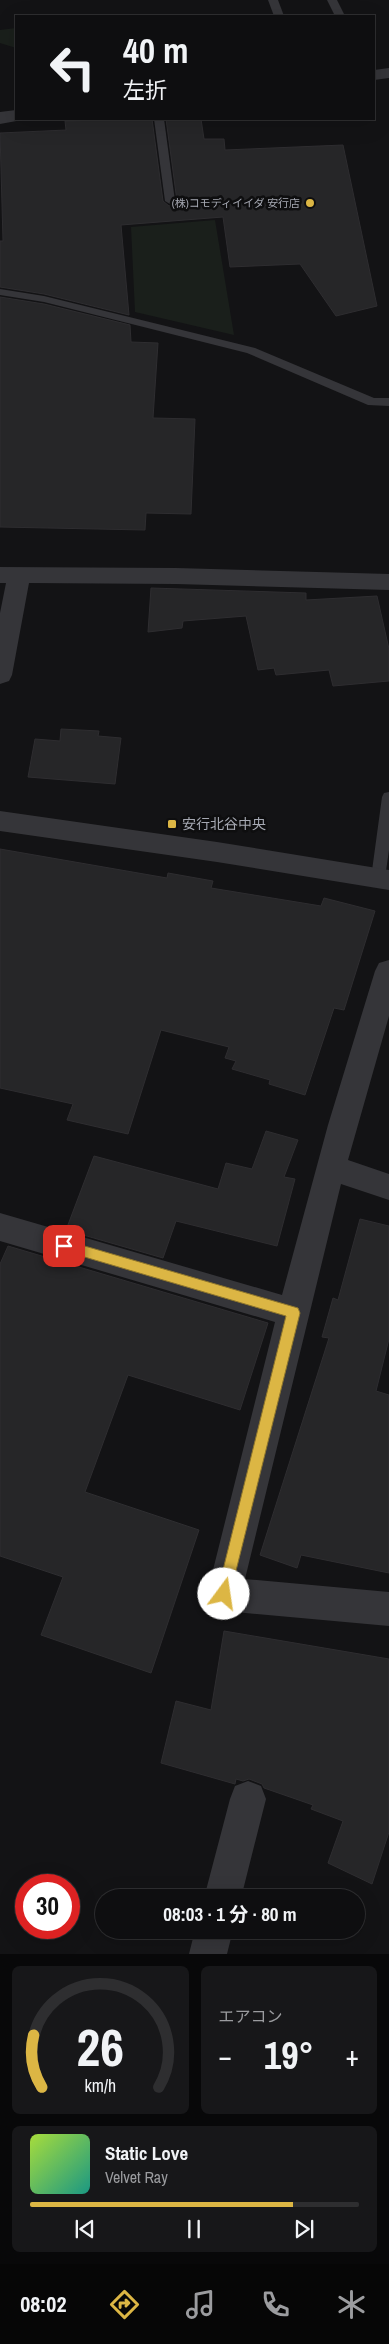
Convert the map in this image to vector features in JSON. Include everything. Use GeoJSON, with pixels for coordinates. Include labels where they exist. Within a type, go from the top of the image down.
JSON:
{"type":"FeatureCollection","features":[{"type":"Feature","properties":{"kind":"street"},"geometry":{"type":"LineString","coordinates":[[375,75],[389,74]]}},
{"type":"Feature","properties":{"kind":"street"},"geometry":{"type":"LineString","coordinates":[[0,118],[15,116]]}},
{"type":"Feature","properties":{"kind":"street"},"geometry":{"type":"LineString","coordinates":[[0,675],[9,575],[176,576],[389,582]]}},
{"type":"Feature","properties":{"kind":"street"},"geometry":{"type":"LineString","coordinates":[[0,821],[218,852],[383,879]]}},
{"type":"Feature","properties":{"kind":"street"},"geometry":{"type":"LineString","coordinates":[[386,989],[332,1168],[293,1313],[224,1594],[389,1610]]}},
{"type":"Feature","properties":{"kind":"street"},"geometry":{"type":"LineString","coordinates":[[332,1168],[389,1187]]}},
{"type":"Feature","properties":{"kind":"street"},"geometry":{"type":"LineString","coordinates":[[0,1227],[293,1313]]}},
{"type":"Feature","properties":{"kind":"street"},"geometry":{"type":"LineString","coordinates":[[224,1889],[248,1799]]}},
{"type":"Feature","properties":{"kind":"street"},"geometry":{"type":"LineString","coordinates":[[208,1954],[212,1939]]}},
{"type":"Feature","properties":{"kind":"lane"},"geometry":{"type":"LineString","coordinates":[[273,0],[279,15]]}},
{"type":"Feature","properties":{"kind":"lane"},"geometry":{"type":"LineString","coordinates":[[332,0],[340,15]]}},
{"type":"Feature","properties":{"kind":"lane"},"geometry":{"type":"LineString","coordinates":[[159,120],[170,201]]}},
{"type":"Feature","properties":{"kind":"lane"},"geometry":{"type":"LineString","coordinates":[[0,292],[44,299],[250,350],[372,402],[389,402]]}},
{"type":"Feature","properties":{"kind":"lane"},"geometry":{"type":"LineString","coordinates":[[383,879],[389,797]]}},
{"type":"Feature","properties":{"kind":"shaded area"},"geometry":{"type":"Polygon","coordinates":[[[15,28],[15,48],[0,43],[0,30],[15,28]]]}},
{"type":"Feature","properties":{"kind":"shaded area"},"geometry":{"type":"Polygon","coordinates":[[[215,220],[234,335],[135,312],[131,227],[215,220]]]}},
{"type":"Feature","properties":{"kind":"building"},"geometry":{"type":"Polygon","coordinates":[[[152,120],[163,201],[169,206],[177,201],[166,120],[201,120],[204,139],[224,139],[225,150],[343,145],[377,306],[336,316],[300,264],[230,267],[223,217],[121,225],[129,315],[44,294],[0,287],[0,241],[3,241],[0,133],[66,130],[65,121],[152,120]]]}},
{"type":"Feature","properties":{"kind":"building"},"geometry":{"type":"Polygon","coordinates":[[[0,297],[44,304],[130,325],[131,342],[158,343],[153,418],[195,419],[191,514],[146,513],[145,530],[0,527],[0,297]]]}},
{"type":"Feature","properties":{"kind":"building"},"geometry":{"type":"Polygon","coordinates":[[[151,588],[306,593],[306,600],[377,596],[389,649],[389,681],[333,686],[329,670],[276,675],[274,668],[258,670],[246,616],[183,621],[182,628],[148,632],[151,588]]]}},
{"type":"Feature","properties":{"kind":"building"},"geometry":{"type":"Polygon","coordinates":[[[61,729],[99,731],[98,736],[121,738],[115,784],[28,777],[35,739],[60,741],[61,729]]]}},
{"type":"Feature","properties":{"kind":"building"},"geometry":{"type":"Polygon","coordinates":[[[0,849],[167,878],[168,873],[213,881],[211,888],[321,906],[324,898],[375,911],[344,1010],[334,1008],[305,1095],[269,1084],[270,1080],[232,1069],[236,1061],[225,1058],[229,1047],[161,1030],[128,1134],[67,1120],[73,1104],[0,1088],[0,849]]]}},
{"type":"Feature","properties":{"kind":"building"},"geometry":{"type":"Polygon","coordinates":[[[266,1131],[298,1140],[284,1177],[295,1179],[277,1246],[176,1221],[163,1258],[66,1230],[94,1156],[218,1189],[226,1163],[252,1169],[266,1131]]]}},
{"type":"Feature","properties":{"kind":"building"},"geometry":{"type":"Polygon","coordinates":[[[360,1219],[389,1226],[389,1339],[376,1391],[389,1395],[389,1573],[301,1555],[297,1568],[260,1555],[329,1338],[322,1337],[333,1298],[338,1300],[360,1219]]]}},
{"type":"Feature","properties":{"kind":"building"},"geometry":{"type":"Polygon","coordinates":[[[8,1246],[268,1323],[240,1410],[128,1375],[85,1492],[199,1530],[151,1673],[41,1635],[63,1577],[0,1556],[0,1264],[8,1246]]]}},
{"type":"Feature","properties":{"kind":"building"},"geometry":{"type":"Polygon","coordinates":[[[224,1631],[389,1659],[389,1832],[372,1884],[328,1863],[343,1821],[311,1809],[313,1805],[264,1788],[262,1784],[249,1779],[243,1781],[236,1779],[235,1784],[161,1763],[176,1701],[211,1710],[224,1631]]]}},
{"type":"Feature","properties":{"kind":"place","name":"(株)コモディイイダ 安行店"},"geometry":{"type":"Point","coordinates":[310,203]}},
{"type":"Feature","properties":{"kind":"place","name":"安行北谷中央"},"geometry":{"type":"Point","coordinates":[172,824]}},
{"type":"Feature","properties":{"kind":"route"},"geometry":{"type":"LineString","coordinates":[[64,1246],[293,1313],[224,1594]]}}]}
